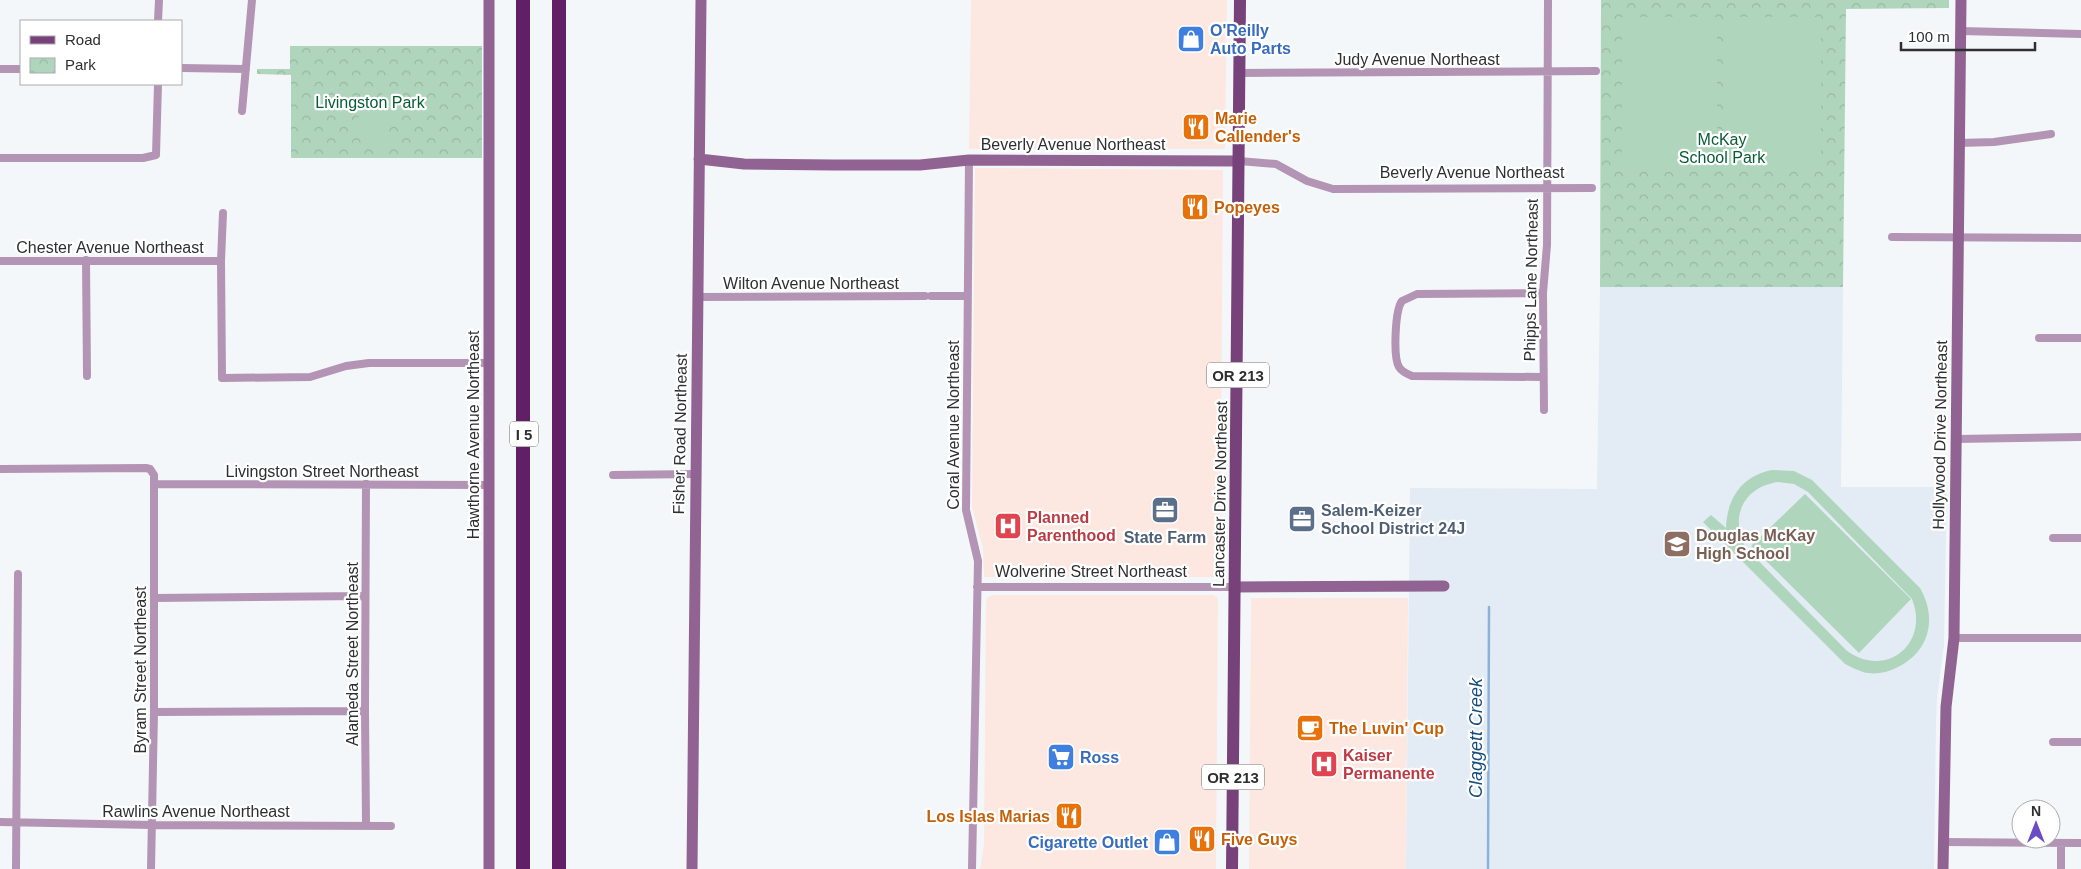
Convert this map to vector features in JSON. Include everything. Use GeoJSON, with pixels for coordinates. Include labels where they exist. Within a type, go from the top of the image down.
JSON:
{"type":"FeatureCollection","features":[{"type":"Feature","properties":{"kind":"highway","name":"I 5"},"geometry":{"type":"LineString","coordinates":[[523,0],[523,869]]}},
{"type":"Feature","properties":{"kind":"highway","name":"I 5"},"geometry":{"type":"LineString","coordinates":[[559,0],[559,866]]}},
{"type":"Feature","properties":{"kind":"main road","name":"Lancaster Drive Northeast"},"geometry":{"type":"LineString","coordinates":[[1232,869],[1240,0]]}},
{"type":"Feature","properties":{"kind":"street"},"geometry":{"type":"LineString","coordinates":[[158,20],[159,0]]}},
{"type":"Feature","properties":{"kind":"street"},"geometry":{"type":"LineString","coordinates":[[242,111],[252,0]]}},
{"type":"Feature","properties":{"kind":"street","name":"Hawthorne Avenue Northeast"},"geometry":{"type":"LineString","coordinates":[[489,0],[489,869]]}},
{"type":"Feature","properties":{"kind":"street","name":"Fisher Road Northeast"},"geometry":{"type":"LineString","coordinates":[[692,869],[700,0]]}},
{"type":"Feature","properties":{"kind":"street","name":"Phipps Lane Northeast"},"geometry":{"type":"LineString","coordinates":[[1544,410],[1542,377],[1543,293],[1547,245],[1548,0]]}},
{"type":"Feature","properties":{"kind":"street","name":"Hollywood Drive Northeast"},"geometry":{"type":"LineString","coordinates":[[1943,869],[1946,702],[1954,638],[1961,0]]}},
{"type":"Feature","properties":{"kind":"street"},"geometry":{"type":"LineString","coordinates":[[1960,30],[2081,34]]}},
{"type":"Feature","properties":{"kind":"street"},"geometry":{"type":"LineString","coordinates":[[182,68],[246,69]]}},
{"type":"Feature","properties":{"kind":"street"},"geometry":{"type":"LineString","coordinates":[[0,69],[20,69]]}},
{"type":"Feature","properties":{"kind":"street","name":"Judy Avenue Northeast"},"geometry":{"type":"LineString","coordinates":[[1239,73],[1596,72]]}},
{"type":"Feature","properties":{"kind":"street"},"geometry":{"type":"LineString","coordinates":[[0,158],[144,158],[156,155],[158,85]]}},
{"type":"Feature","properties":{"kind":"street"},"geometry":{"type":"LineString","coordinates":[[1959,143],[1994,142],[2051,134]]}},
{"type":"Feature","properties":{"kind":"street","name":"Beverly Avenue Northeast"},"geometry":{"type":"LineString","coordinates":[[699,159],[744,164],[834,165],[920,165],[969,160],[1239,161],[1276,164],[1307,181],[1333,189],[1592,188]]}},
{"type":"Feature","properties":{"kind":"street","name":"Coral Avenue Northeast"},"geometry":{"type":"LineString","coordinates":[[969,160],[966,510],[978,555],[972,869]]}},
{"type":"Feature","properties":{"kind":"street"},"geometry":{"type":"LineString","coordinates":[[224,213],[221,261],[222,378],[310,377],[346,366],[369,363],[489,363]]}},
{"type":"Feature","properties":{"kind":"street"},"geometry":{"type":"LineString","coordinates":[[1892,237],[2081,238]]}},
{"type":"Feature","properties":{"kind":"street"},"geometry":{"type":"LineString","coordinates":[[86,260],[87,376]]}},
{"type":"Feature","properties":{"kind":"street","name":"Chester Avenue Northeast"},"geometry":{"type":"LineString","coordinates":[[0,261],[221,261]]}},
{"type":"Feature","properties":{"kind":"street"},"geometry":{"type":"LineString","coordinates":[[1542,377],[1412,376],[1399,368],[1396,360],[1396,314],[1402,301],[1417,294],[1543,293]]}},
{"type":"Feature","properties":{"kind":"street","name":"Wilton Avenue Northeast"},"geometry":{"type":"LineString","coordinates":[[698,297],[967,296]]}},
{"type":"Feature","properties":{"kind":"street"},"geometry":{"type":"LineString","coordinates":[[2039,338],[2081,338]]}},
{"type":"Feature","properties":{"kind":"street"},"geometry":{"type":"LineString","coordinates":[[1956,439],[2081,437]]}},
{"type":"Feature","properties":{"kind":"street","name":"Byram Street Northeast"},"geometry":{"type":"LineString","coordinates":[[0,468],[146,468],[153,472],[155,484],[154,712],[151,869]]}},
{"type":"Feature","properties":{"kind":"street"},"geometry":{"type":"LineString","coordinates":[[613,475],[696,474]]}},
{"type":"Feature","properties":{"kind":"street","name":"Livingston Street Northeast"},"geometry":{"type":"LineString","coordinates":[[155,484],[489,485]]}},
{"type":"Feature","properties":{"kind":"street","name":"Alameda Street Northeast"},"geometry":{"type":"LineString","coordinates":[[366,484],[366,824]]}},
{"type":"Feature","properties":{"kind":"street"},"geometry":{"type":"LineString","coordinates":[[2053,538],[2081,538]]}},
{"type":"Feature","properties":{"kind":"street"},"geometry":{"type":"LineString","coordinates":[[16,869],[18,574]]}},
{"type":"Feature","properties":{"kind":"street","name":"Wolverine Street Northeast"},"geometry":{"type":"LineString","coordinates":[[978,587],[1444,586]]}},
{"type":"Feature","properties":{"kind":"street"},"geometry":{"type":"LineString","coordinates":[[154,598],[365,596]]}},
{"type":"Feature","properties":{"kind":"street"},"geometry":{"type":"LineString","coordinates":[[1954,638],[2081,638]]}},
{"type":"Feature","properties":{"kind":"street"},"geometry":{"type":"LineString","coordinates":[[154,712],[365,711]]}},
{"type":"Feature","properties":{"kind":"street"},"geometry":{"type":"LineString","coordinates":[[2053,742],[2081,742]]}},
{"type":"Feature","properties":{"kind":"street","name":"Rawlins Avenue Northeast"},"geometry":{"type":"LineString","coordinates":[[0,822],[152,825],[366,824],[391,826]]}},
{"type":"Feature","properties":{"kind":"street"},"geometry":{"type":"LineString","coordinates":[[1944,842],[2011,843]]}},
{"type":"Feature","properties":{"kind":"street"},"geometry":{"type":"LineString","coordinates":[[2061,843],[2081,843]]}},
{"type":"Feature","properties":{"kind":"street"},"geometry":{"type":"LineString","coordinates":[[2060,849],[2061,869]]}},
{"type":"Feature","properties":{"kind":"shaded area"},"geometry":{"type":"Polygon","coordinates":[[[971,0],[1227,0],[1225,149],[969,149],[971,0]]]}},
{"type":"Feature","properties":{"kind":"shaded area"},"geometry":{"type":"Polygon","coordinates":[[[975,168],[1223,170],[1220,577],[984,577],[983,549],[972,507],[975,168]]]}},
{"type":"Feature","properties":{"kind":"shaded area","name":"Douglas McKay High School"},"geometry":{"type":"Polygon","coordinates":[[[1600,287],[1843,287],[1841,487],[1947,487],[1944,645],[1936,722],[1934,869],[1406,869],[1410,488],[1597,489],[1600,287]]]}},
{"type":"Feature","properties":{"kind":"shaded area"},"geometry":{"type":"Polygon","coordinates":[[[992,595],[1213,595],[1218,597],[1216,869],[980,869],[984,844],[986,602],[987,598],[992,595]]]}},
{"type":"Feature","properties":{"kind":"shaded area"},"geometry":{"type":"Polygon","coordinates":[[[1251,598],[1408,598],[1406,869],[1249,869],[1251,598]]]}},
{"type":"Feature","properties":{"kind":"green space","name":"McKay School Park"},"geometry":{"type":"Polygon","coordinates":[[[1601,0],[1949,0],[1949,8],[1846,9],[1843,287],[1600,287],[1601,0]]]}},
{"type":"Feature","properties":{"kind":"green space"},"geometry":{"type":"Polygon","coordinates":[[[1622,17],[1717,17],[1717,165],[1622,165],[1622,17]]]}},
{"type":"Feature","properties":{"kind":"green space"},"geometry":{"type":"Polygon","coordinates":[[[1725,17],[1821,17],[1821,166],[1725,166],[1725,17]]]}},
{"type":"Feature","properties":{"kind":"green space","name":"Livingston Park"},"geometry":{"type":"Polygon","coordinates":[[[290,46],[482,46],[482,158],[291,158],[291,75],[257,74],[257,69],[290,69],[290,46]]]}},
{"type":"Feature","properties":{"kind":"green space"},"geometry":{"type":"Polygon","coordinates":[[[386,90],[403,106],[381,128],[390,138],[378,150],[352,124],[386,90]]]}},
{"type":"Feature","properties":{"kind":"green space"},"geometry":{"type":"Polygon","coordinates":[[[1772,470],[1794,471],[1812,480],[1920,588],[1928,611],[1929,623],[1923,644],[1907,662],[1892,670],[1876,673],[1863,672],[1845,664],[1703,522],[1711,515],[1726,528],[1729,508],[1738,490],[1744,483],[1761,473],[1772,470]],[[1778,482],[1766,485],[1748,497],[1739,515],[1741,537],[1746,548],[1846,650],[1861,658],[1875,661],[1889,659],[1900,653],[1909,643],[1915,630],[1916,615],[1912,599],[1808,492],[1794,484],[1778,482]]]}},
{"type":"Feature","properties":{"kind":"green space"},"geometry":{"type":"Polygon","coordinates":[[[1805,494],[1911,599],[1859,653],[1751,546],[1805,494]]]}},
{"type":"Feature","properties":{"kind":"waterway","name":"Claggett Creek"},"geometry":{"type":"LineString","coordinates":[[1488,869],[1489,607]]}},
{"type":"Feature","properties":{"kind":"place","name":"O'Reilly Auto Parts"},"geometry":{"type":"Point","coordinates":[1191,39]}},
{"type":"Feature","properties":{"kind":"place","name":"Marie Callender's"},"geometry":{"type":"Point","coordinates":[1196,127]}},
{"type":"Feature","properties":{"kind":"place","name":"Popeyes"},"geometry":{"type":"Point","coordinates":[1195,207]}},
{"type":"Feature","properties":{"kind":"place","name":"State Farm"},"geometry":{"type":"Point","coordinates":[1165,510]}},
{"type":"Feature","properties":{"kind":"place","name":"Salem-Keizer School District 24J"},"geometry":{"type":"Point","coordinates":[1302,519]}},
{"type":"Feature","properties":{"kind":"place","name":"Planned Parenthood"},"geometry":{"type":"Point","coordinates":[1008,526]}},
{"type":"Feature","properties":{"kind":"place","name":"Douglas McKay High School"},"geometry":{"type":"Point","coordinates":[1677,544]}},
{"type":"Feature","properties":{"kind":"place","name":"The Luvin' Cup"},"geometry":{"type":"Point","coordinates":[1310,728]}},
{"type":"Feature","properties":{"kind":"place","name":"Ross"},"geometry":{"type":"Point","coordinates":[1061,757]}},
{"type":"Feature","properties":{"kind":"place","name":"Kaiser Permanente"},"geometry":{"type":"Point","coordinates":[1324,764]}},
{"type":"Feature","properties":{"kind":"place","name":"Los Islas Marias"},"geometry":{"type":"Point","coordinates":[1069,816]}},
{"type":"Feature","properties":{"kind":"place","name":"Five Guys"},"geometry":{"type":"Point","coordinates":[1202,839]}},
{"type":"Feature","properties":{"kind":"place","name":"Cigarette Outlet"},"geometry":{"type":"Point","coordinates":[1167,842]}}]}
